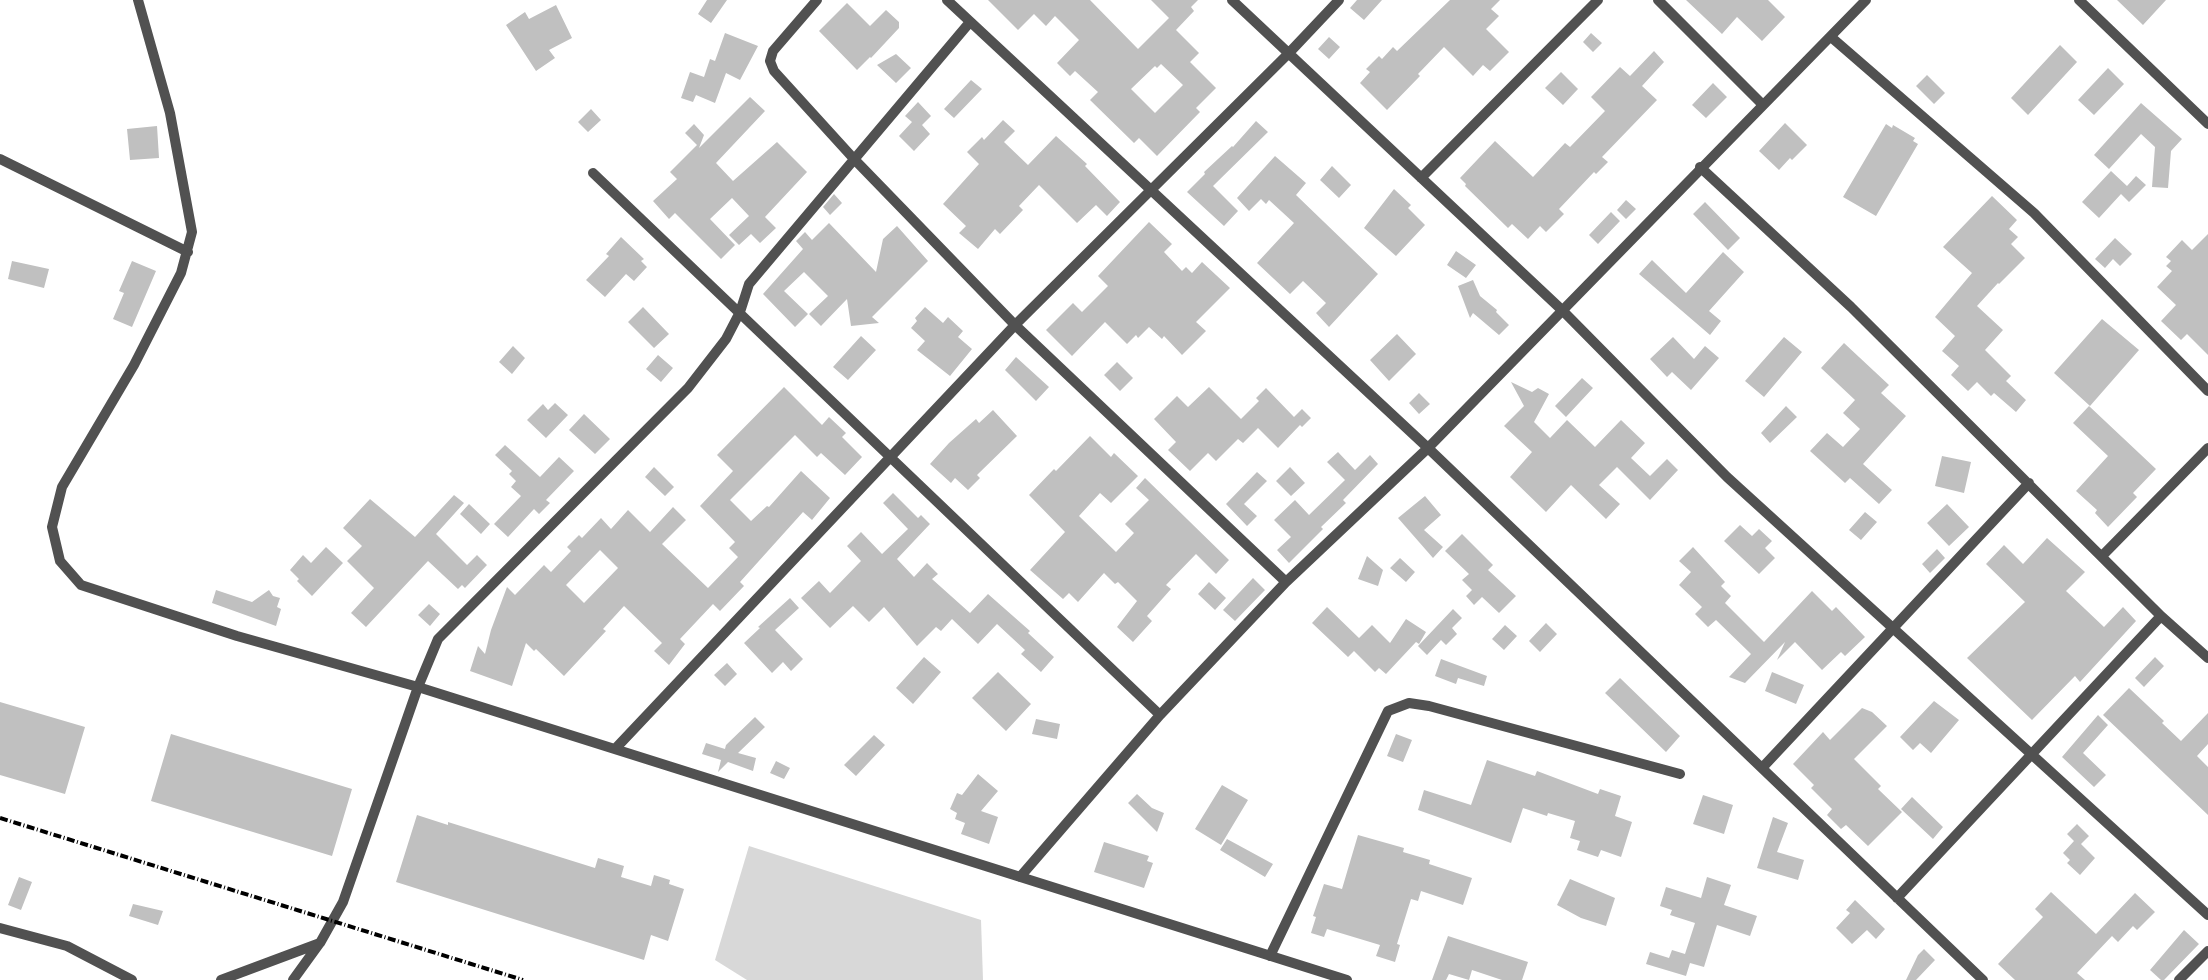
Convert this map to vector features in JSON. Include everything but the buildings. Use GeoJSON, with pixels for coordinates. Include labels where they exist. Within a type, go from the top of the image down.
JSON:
{"type":"FeatureCollection","features":[{"type":"Feature","properties":{"kind":"street"},"geometry":{"type":"LineString","coordinates":[[138,0],[170,113],[192,232],[181,273],[134,365],[62,486],[52,527],[60,561],[81,585],[237,636],[418,688],[615,749],[1347,980]]}},
{"type":"Feature","properties":{"kind":"street"},"geometry":{"type":"LineString","coordinates":[[817,0],[772,51],[770,61],[774,72],[854,159],[1015,325],[1286,582]]}},
{"type":"Feature","properties":{"kind":"street"},"geometry":{"type":"LineString","coordinates":[[947,0],[1428,448],[1983,980]]}},
{"type":"Feature","properties":{"kind":"street"},"geometry":{"type":"LineString","coordinates":[[1232,0],[1563,310],[1727,477],[2208,915]]}},
{"type":"Feature","properties":{"kind":"street"},"geometry":{"type":"LineString","coordinates":[[615,749],[889,456],[1015,325],[1288,54],[1339,0]]}},
{"type":"Feature","properties":{"kind":"street"},"geometry":{"type":"LineString","coordinates":[[1421,178],[1598,0]]}},
{"type":"Feature","properties":{"kind":"street"},"geometry":{"type":"LineString","coordinates":[[1658,0],[1763,105]]}},
{"type":"Feature","properties":{"kind":"street"},"geometry":{"type":"LineString","coordinates":[[1020,877],[1160,715],[1286,582],[1428,448],[1700,167],[1866,0]]}},
{"type":"Feature","properties":{"kind":"street"},"geometry":{"type":"LineString","coordinates":[[2079,0],[2208,124]]}},
{"type":"Feature","properties":{"kind":"street"},"geometry":{"type":"LineString","coordinates":[[293,980],[320,943],[344,902],[418,688],[438,639],[688,388],[726,339],[740,312],[749,284],[970,22]]}},
{"type":"Feature","properties":{"kind":"street"},"geometry":{"type":"LineString","coordinates":[[1831,37],[2034,213],[2208,391]]}},
{"type":"Feature","properties":{"kind":"street"},"geometry":{"type":"LineString","coordinates":[[0,159],[188,252]]}},
{"type":"Feature","properties":{"kind":"street"},"geometry":{"type":"LineString","coordinates":[[1700,167],[1851,308],[2161,616],[2208,658]]}},
{"type":"Feature","properties":{"kind":"street"},"geometry":{"type":"LineString","coordinates":[[593,172],[1160,715]]}},
{"type":"Feature","properties":{"kind":"street"},"geometry":{"type":"LineString","coordinates":[[2102,556],[2208,448]]}},
{"type":"Feature","properties":{"kind":"street"},"geometry":{"type":"LineString","coordinates":[[1762,768],[1892,627],[2029,483]]}},
{"type":"Feature","properties":{"kind":"street"},"geometry":{"type":"LineString","coordinates":[[1897,898],[2161,616]]}},
{"type":"Feature","properties":{"kind":"street"},"geometry":{"type":"LineString","coordinates":[[1270,956],[1388,711],[1409,703],[1429,706],[1680,774]]}},
{"type":"Feature","properties":{"kind":"street"},"geometry":{"type":"LineString","coordinates":[[0,928],[67,946],[132,980]]}},
{"type":"Feature","properties":{"kind":"street"},"geometry":{"type":"LineString","coordinates":[[221,980],[320,943]]}},
{"type":"Feature","properties":{"kind":"street"},"geometry":{"type":"LineString","coordinates":[[2179,980],[2208,951]]}},
{"type":"Feature","properties":{"kind":"shaded area"},"geometry":{"type":"Polygon","coordinates":[[[749,846],[981,920],[983,980],[747,980],[715,960],[749,846]]]}},
{"type":"Feature","properties":{"kind":"railway"},"geometry":{"type":"LineString","coordinates":[[0,818],[523,980]]}}]}
